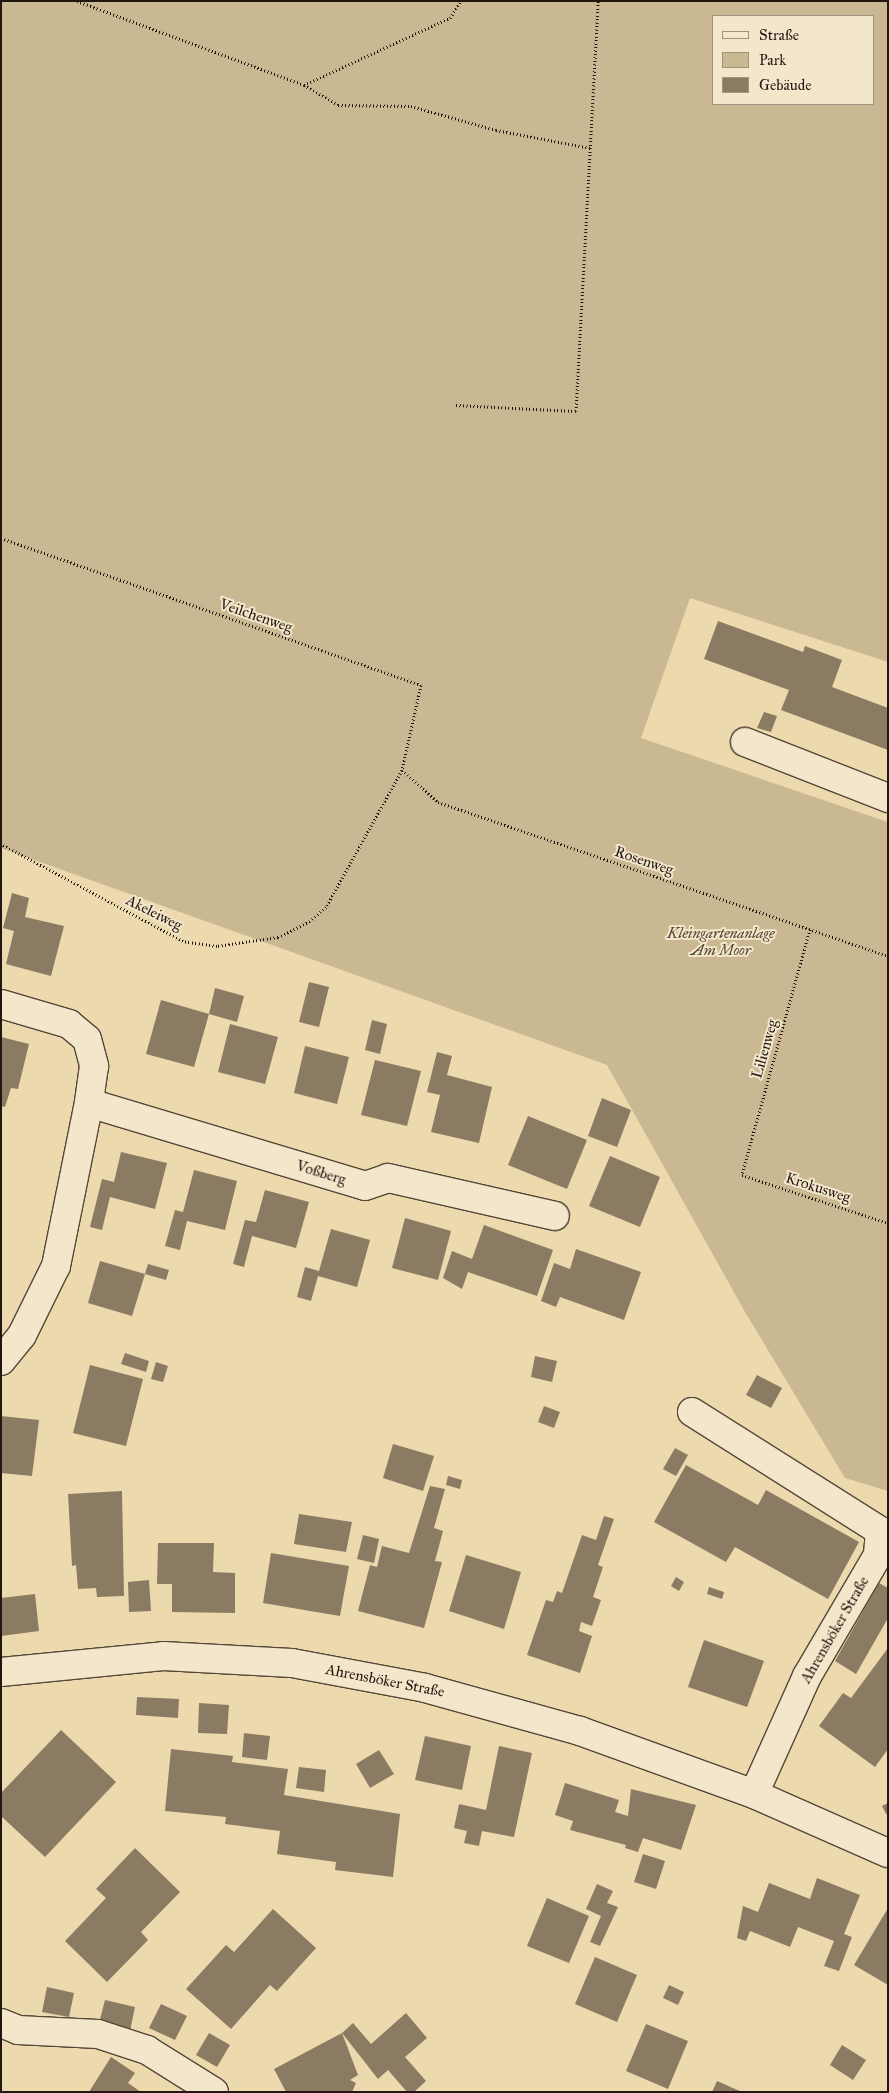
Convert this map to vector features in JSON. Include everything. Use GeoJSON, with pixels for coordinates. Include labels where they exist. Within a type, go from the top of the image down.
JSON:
{"type":"FeatureCollection","features":[{"type":"Feature","properties":{"kind":"street"},"geometry":{"type":"LineString","coordinates":[[745,742],[888,798]]}},
{"type":"Feature","properties":{"kind":"street"},"geometry":{"type":"LineString","coordinates":[[1,1004],[69,1024],[87,1039],[94,1066],[90,1103],[56,1266],[22,1335],[1,1361]]}},
{"type":"Feature","properties":{"kind":"street","name":"Voßberg"},"geometry":{"type":"LineString","coordinates":[[90,1103],[364,1186],[388,1178],[555,1216]]}},
{"type":"Feature","properties":{"kind":"street","name":"Ahrensböker Straße"},"geometry":{"type":"LineString","coordinates":[[692,1412],[880,1531],[878,1555],[807,1676],[754,1794]]}},
{"type":"Feature","properties":{"kind":"street","name":"Ahrensböker Straße"},"geometry":{"type":"LineString","coordinates":[[1,1672],[163,1656],[292,1663],[498,1706],[754,1794],[888,1853]]}},
{"type":"Feature","properties":{"kind":"street"},"geometry":{"type":"LineString","coordinates":[[1,2023],[18,2030],[98,2034],[147,2050],[210,2088]]}},
{"type":"Feature","properties":{"kind":"path"},"geometry":{"type":"LineString","coordinates":[[78,1],[304,86],[338,105],[411,106],[496,130],[590,148]]}},
{"type":"Feature","properties":{"kind":"path"},"geometry":{"type":"LineString","coordinates":[[304,86],[450,18],[461,1]]}},
{"type":"Feature","properties":{"kind":"path"},"geometry":{"type":"LineString","coordinates":[[456,405],[576,411],[598,1]]}},
{"type":"Feature","properties":{"kind":"path","name":"Veilchenweg"},"geometry":{"type":"LineString","coordinates":[[1,538],[421,685],[402,770]]}},
{"type":"Feature","properties":{"kind":"path","name":"Akeleiweg"},"geometry":{"type":"LineString","coordinates":[[1,844],[184,941],[217,946],[247,943],[278,936],[310,921],[326,907],[402,770]]}},
{"type":"Feature","properties":{"kind":"path","name":"Rosenweg"},"geometry":{"type":"LineString","coordinates":[[402,770],[438,802],[888,956]]}},
{"type":"Feature","properties":{"kind":"path","name":"Lilienweg"},"geometry":{"type":"LineString","coordinates":[[742,1175],[810,929]]}},
{"type":"Feature","properties":{"kind":"path","name":"Krokusweg"},"geometry":{"type":"LineString","coordinates":[[742,1175],[888,1223]]}},
{"type":"Feature","properties":{"kind":"green space","name":"Kleingartenanlage Am Moor"},"geometry":{"type":"Polygon","coordinates":[[[1,1],[888,1],[888,662],[690,598],[641,738],[888,822],[888,1491],[845,1478],[745,1312],[607,1065],[1,848],[1,1]]]}},
{"type":"Feature","properties":{"kind":"building"},"geometry":{"type":"Polygon","coordinates":[[[718,621],[803,652],[805,646],[842,660],[832,687],[888,708],[888,750],[781,710],[789,690],[704,659],[718,621]]]}},
{"type":"Feature","properties":{"kind":"building"},"geometry":{"type":"Polygon","coordinates":[[[764,712],[777,716],[771,732],[757,728],[764,712]]]}},
{"type":"Feature","properties":{"kind":"building"},"geometry":{"type":"Polygon","coordinates":[[[12,893],[29,898],[25,917],[64,926],[51,976],[6,964],[14,931],[3,928],[12,893]]]}},
{"type":"Feature","properties":{"kind":"building"},"geometry":{"type":"Polygon","coordinates":[[[309,982],[329,987],[319,1027],[299,1022],[309,982]]]}},
{"type":"Feature","properties":{"kind":"building"},"geometry":{"type":"Polygon","coordinates":[[[215,988],[244,996],[237,1022],[209,1014],[215,988]]]}},
{"type":"Feature","properties":{"kind":"building"},"geometry":{"type":"Polygon","coordinates":[[[161,1000],[209,1014],[194,1067],[146,1054],[161,1000]]]}},
{"type":"Feature","properties":{"kind":"building"},"geometry":{"type":"Polygon","coordinates":[[[372,1020],[387,1024],[380,1054],[365,1050],[372,1020]]]}},
{"type":"Feature","properties":{"kind":"building"},"geometry":{"type":"Polygon","coordinates":[[[230,1024],[278,1037],[265,1084],[218,1072],[230,1024]]]}},
{"type":"Feature","properties":{"kind":"building"},"geometry":{"type":"Polygon","coordinates":[[[1,1037],[29,1044],[18,1089],[11,1088],[5,1107],[1,1106],[1,1037]]]}},
{"type":"Feature","properties":{"kind":"building"},"geometry":{"type":"Polygon","coordinates":[[[305,1046],[349,1057],[337,1104],[294,1093],[305,1046]]]}},
{"type":"Feature","properties":{"kind":"building"},"geometry":{"type":"Polygon","coordinates":[[[437,1052],[452,1056],[447,1075],[492,1087],[479,1143],[431,1132],[440,1095],[427,1092],[437,1052]]]}},
{"type":"Feature","properties":{"kind":"building"},"geometry":{"type":"Polygon","coordinates":[[[375,1060],[421,1071],[407,1126],[361,1115],[375,1060]]]}},
{"type":"Feature","properties":{"kind":"building"},"geometry":{"type":"Polygon","coordinates":[[[602,1098],[631,1110],[617,1147],[588,1136],[602,1098]]]}},
{"type":"Feature","properties":{"kind":"building"},"geometry":{"type":"Polygon","coordinates":[[[528,1116],[587,1140],[567,1189],[508,1165],[528,1116]]]}},
{"type":"Feature","properties":{"kind":"building"},"geometry":{"type":"Polygon","coordinates":[[[121,1152],[167,1163],[155,1209],[110,1197],[102,1230],[90,1227],[102,1179],[114,1182],[121,1152]]]}},
{"type":"Feature","properties":{"kind":"building"},"geometry":{"type":"Polygon","coordinates":[[[610,1156],[660,1177],[640,1227],[589,1206],[610,1156]]]}},
{"type":"Feature","properties":{"kind":"building"},"geometry":{"type":"Polygon","coordinates":[[[194,1170],[237,1181],[225,1230],[187,1221],[180,1250],[165,1246],[175,1210],[183,1212],[194,1170]]]}},
{"type":"Feature","properties":{"kind":"building"},"geometry":{"type":"Polygon","coordinates":[[[265,1190],[309,1202],[296,1248],[252,1236],[244,1267],[233,1264],[245,1220],[256,1222],[265,1190]]]}},
{"type":"Feature","properties":{"kind":"building"},"geometry":{"type":"Polygon","coordinates":[[[405,1218],[451,1231],[438,1280],[392,1268],[405,1218]]]}},
{"type":"Feature","properties":{"kind":"building"},"geometry":{"type":"Polygon","coordinates":[[[484,1225],[553,1250],[537,1296],[468,1272],[462,1289],[443,1278],[452,1251],[472,1259],[484,1225]]]}},
{"type":"Feature","properties":{"kind":"building"},"geometry":{"type":"Polygon","coordinates":[[[331,1229],[370,1240],[357,1287],[318,1276],[311,1301],[297,1297],[305,1267],[319,1271],[331,1229]]]}},
{"type":"Feature","properties":{"kind":"building"},"geometry":{"type":"Polygon","coordinates":[[[576,1249],[641,1272],[624,1320],[560,1297],[556,1307],[541,1301],[554,1263],[570,1269],[576,1249]]]}},
{"type":"Feature","properties":{"kind":"building"},"geometry":{"type":"Polygon","coordinates":[[[100,1261],[145,1274],[132,1316],[88,1303],[100,1261]]]}},
{"type":"Feature","properties":{"kind":"building"},"geometry":{"type":"Polygon","coordinates":[[[148,1264],[169,1270],[166,1280],[145,1274],[148,1264]]]}},
{"type":"Feature","properties":{"kind":"building"},"geometry":{"type":"Polygon","coordinates":[[[125,1353],[149,1361],[146,1372],[121,1364],[125,1353]]]}},
{"type":"Feature","properties":{"kind":"building"},"geometry":{"type":"Polygon","coordinates":[[[535,1356],[557,1361],[552,1382],[531,1377],[535,1356]]]}},
{"type":"Feature","properties":{"kind":"building"},"geometry":{"type":"Polygon","coordinates":[[[156,1362],[168,1366],[163,1382],[151,1379],[156,1362]]]}},
{"type":"Feature","properties":{"kind":"building"},"geometry":{"type":"Polygon","coordinates":[[[90,1365],[143,1379],[126,1446],[73,1433],[90,1365]]]}},
{"type":"Feature","properties":{"kind":"building"},"geometry":{"type":"Polygon","coordinates":[[[757,1375],[782,1388],[771,1408],[746,1395],[757,1375]]]}},
{"type":"Feature","properties":{"kind":"building"},"geometry":{"type":"Polygon","coordinates":[[[544,1406],[560,1412],[554,1428],[538,1422],[544,1406]]]}},
{"type":"Feature","properties":{"kind":"building"},"geometry":{"type":"Polygon","coordinates":[[[1,1416],[39,1420],[32,1476],[1,1473],[1,1416]]]}},
{"type":"Feature","properties":{"kind":"building"},"geometry":{"type":"Polygon","coordinates":[[[393,1444],[434,1456],[423,1491],[383,1478],[393,1444]]]}},
{"type":"Feature","properties":{"kind":"building"},"geometry":{"type":"Polygon","coordinates":[[[675,1448],[688,1455],[676,1476],[663,1469],[675,1448]]]}},
{"type":"Feature","properties":{"kind":"building"},"geometry":{"type":"Polygon","coordinates":[[[686,1465],[758,1505],[766,1490],[859,1542],[828,1599],[735,1547],[726,1562],[654,1522],[686,1465]]]}},
{"type":"Feature","properties":{"kind":"building"},"geometry":{"type":"Polygon","coordinates":[[[448,1476],[462,1480],[460,1489],[446,1485],[448,1476]]]}},
{"type":"Feature","properties":{"kind":"building"},"geometry":{"type":"Polygon","coordinates":[[[430,1486],[445,1489],[434,1528],[443,1531],[435,1561],[442,1562],[424,1628],[358,1611],[370,1565],[377,1567],[382,1546],[409,1553],[430,1486]]]}},
{"type":"Feature","properties":{"kind":"building"},"geometry":{"type":"Polygon","coordinates":[[[122,1491],[124,1596],[97,1597],[96,1588],[78,1589],[76,1565],[72,1566],[68,1494],[122,1491]]]}},
{"type":"Feature","properties":{"kind":"building"},"geometry":{"type":"Polygon","coordinates":[[[299,1514],[352,1522],[346,1552],[294,1544],[299,1514]]]}},
{"type":"Feature","properties":{"kind":"building"},"geometry":{"type":"Polygon","coordinates":[[[604,1516],[614,1519],[598,1565],[603,1567],[593,1597],[601,1600],[592,1626],[581,1622],[579,1631],[592,1636],[580,1673],[527,1655],[546,1600],[553,1602],[557,1591],[562,1593],[582,1535],[596,1540],[604,1516]]]}},
{"type":"Feature","properties":{"kind":"building"},"geometry":{"type":"Polygon","coordinates":[[[363,1535],[379,1539],[374,1563],[357,1559],[363,1535]]]}},
{"type":"Feature","properties":{"kind":"building"},"geometry":{"type":"Polygon","coordinates":[[[158,1543],[214,1543],[213,1572],[235,1573],[235,1613],[172,1612],[172,1584],[157,1584],[158,1543]]]}},
{"type":"Feature","properties":{"kind":"building"},"geometry":{"type":"Polygon","coordinates":[[[271,1553],[349,1566],[340,1616],[263,1603],[271,1553]]]}},
{"type":"Feature","properties":{"kind":"building"},"geometry":{"type":"Polygon","coordinates":[[[466,1555],[521,1572],[504,1629],[449,1611],[466,1555]]]}},
{"type":"Feature","properties":{"kind":"building"},"geometry":{"type":"Polygon","coordinates":[[[676,1577],[684,1582],[679,1591],[671,1586],[676,1577]]]}},
{"type":"Feature","properties":{"kind":"building"},"geometry":{"type":"Polygon","coordinates":[[[149,1580],[151,1611],[129,1612],[128,1582],[149,1580]]]}},
{"type":"Feature","properties":{"kind":"building"},"geometry":{"type":"Polygon","coordinates":[[[879,1583],[888,1588],[888,1618],[856,1674],[835,1661],[879,1583]]]}},
{"type":"Feature","properties":{"kind":"building"},"geometry":{"type":"Polygon","coordinates":[[[709,1587],[724,1592],[722,1599],[707,1594],[709,1587]]]}},
{"type":"Feature","properties":{"kind":"building"},"geometry":{"type":"Polygon","coordinates":[[[35,1594],[39,1631],[1,1636],[1,1598],[35,1594]]]}},
{"type":"Feature","properties":{"kind":"building"},"geometry":{"type":"Polygon","coordinates":[[[704,1640],[764,1661],[747,1707],[688,1687],[704,1640]]]}},
{"type":"Feature","properties":{"kind":"building"},"geometry":{"type":"Polygon","coordinates":[[[888,1648],[888,1749],[875,1767],[819,1726],[843,1693],[851,1698],[888,1648]]]}},
{"type":"Feature","properties":{"kind":"building"},"geometry":{"type":"Polygon","coordinates":[[[137,1697],[179,1699],[178,1718],[136,1715],[137,1697]]]}},
{"type":"Feature","properties":{"kind":"building"},"geometry":{"type":"Polygon","coordinates":[[[199,1703],[229,1705],[227,1734],[198,1733],[199,1703]]]}},
{"type":"Feature","properties":{"kind":"building"},"geometry":{"type":"Polygon","coordinates":[[[61,1730],[116,1782],[45,1857],[1,1816],[1,1793],[61,1730]]]}},
{"type":"Feature","properties":{"kind":"building"},"geometry":{"type":"Polygon","coordinates":[[[244,1733],[270,1736],[267,1760],[242,1757],[244,1733]]]}},
{"type":"Feature","properties":{"kind":"building"},"geometry":{"type":"Polygon","coordinates":[[[425,1736],[471,1746],[462,1790],[415,1780],[425,1736]]]}},
{"type":"Feature","properties":{"kind":"building"},"geometry":{"type":"Polygon","coordinates":[[[499,1746],[532,1753],[514,1837],[482,1831],[479,1846],[464,1843],[467,1831],[454,1828],[459,1804],[486,1810],[499,1746]]]}},
{"type":"Feature","properties":{"kind":"building"},"geometry":{"type":"Polygon","coordinates":[[[171,1749],[233,1756],[232,1762],[288,1769],[284,1795],[400,1814],[393,1877],[335,1870],[336,1862],[277,1854],[280,1831],[225,1824],[226,1817],[165,1811],[171,1749]]]}},
{"type":"Feature","properties":{"kind":"building"},"geometry":{"type":"Polygon","coordinates":[[[379,1750],[394,1774],[370,1788],[356,1764],[379,1750]]]}},
{"type":"Feature","properties":{"kind":"building"},"geometry":{"type":"Polygon","coordinates":[[[299,1767],[326,1770],[324,1792],[296,1788],[299,1767]]]}},
{"type":"Feature","properties":{"kind":"building"},"geometry":{"type":"Polygon","coordinates":[[[565,1783],[619,1800],[615,1812],[628,1816],[631,1789],[696,1805],[681,1850],[643,1838],[638,1852],[625,1848],[626,1845],[570,1830],[573,1821],[555,1815],[565,1783]]]}},
{"type":"Feature","properties":{"kind":"building"},"geometry":{"type":"Polygon","coordinates":[[[888,1803],[888,1813],[886,1814],[882,1806],[888,1803]]]}},
{"type":"Feature","properties":{"kind":"building"},"geometry":{"type":"Polygon","coordinates":[[[135,1848],[180,1892],[141,1932],[148,1940],[107,1982],[65,1941],[106,1898],[96,1889],[135,1848]]]}},
{"type":"Feature","properties":{"kind":"building"},"geometry":{"type":"Polygon","coordinates":[[[643,1854],[665,1861],[656,1889],[634,1882],[643,1854]]]}},
{"type":"Feature","properties":{"kind":"building"},"geometry":{"type":"Polygon","coordinates":[[[817,1878],[860,1895],[844,1934],[852,1937],[839,1971],[824,1966],[834,1941],[798,1927],[790,1947],[750,1931],[746,1941],[737,1938],[743,1906],[758,1912],[769,1883],[810,1899],[817,1878]]]}},
{"type":"Feature","properties":{"kind":"building"},"geometry":{"type":"Polygon","coordinates":[[[597,1884],[613,1891],[607,1903],[618,1907],[600,1946],[590,1942],[601,1916],[586,1909],[597,1884]]]}},
{"type":"Feature","properties":{"kind":"building"},"geometry":{"type":"Polygon","coordinates":[[[547,1898],[589,1916],[569,1963],[527,1946],[547,1898]]]}},
{"type":"Feature","properties":{"kind":"building"},"geometry":{"type":"Polygon","coordinates":[[[888,1908],[888,1985],[854,1965],[888,1908]]]}},
{"type":"Feature","properties":{"kind":"building"},"geometry":{"type":"Polygon","coordinates":[[[273,1909],[316,1948],[277,1991],[270,1985],[231,2029],[186,1989],[226,1945],[234,1952],[273,1909]]]}},
{"type":"Feature","properties":{"kind":"building"},"geometry":{"type":"Polygon","coordinates":[[[595,1957],[637,1975],[617,2022],[575,2004],[595,1957]]]}},
{"type":"Feature","properties":{"kind":"building"},"geometry":{"type":"Polygon","coordinates":[[[669,1985],[684,1992],[678,2005],[663,1998],[669,1985]]]}},
{"type":"Feature","properties":{"kind":"building"},"geometry":{"type":"Polygon","coordinates":[[[47,1987],[74,1993],[69,2017],[42,2012],[47,1987]]]}},
{"type":"Feature","properties":{"kind":"building"},"geometry":{"type":"Polygon","coordinates":[[[105,2000],[135,2007],[130,2031],[99,2023],[105,2000]]]}},
{"type":"Feature","properties":{"kind":"building"},"geometry":{"type":"Polygon","coordinates":[[[161,2004],[187,2016],[175,2040],[149,2028],[161,2004]]]}},
{"type":"Feature","properties":{"kind":"building"},"geometry":{"type":"Polygon","coordinates":[[[406,2013],[427,2038],[405,2057],[426,2081],[414,2092],[407,2092],[388,2070],[378,2079],[342,2033],[353,2023],[371,2044],[406,2013]]]}},
{"type":"Feature","properties":{"kind":"building"},"geometry":{"type":"Polygon","coordinates":[[[646,2024],[688,2041],[668,2089],[626,2071],[646,2024]]]}},
{"type":"Feature","properties":{"kind":"building"},"geometry":{"type":"Polygon","coordinates":[[[209,2033],[230,2045],[217,2067],[196,2055],[209,2033]]]}},
{"type":"Feature","properties":{"kind":"building"},"geometry":{"type":"Polygon","coordinates":[[[342,2033],[358,2075],[350,2080],[356,2083],[352,2092],[286,2092],[274,2069],[342,2033]]]}},
{"type":"Feature","properties":{"kind":"building"},"geometry":{"type":"Polygon","coordinates":[[[842,2045],[866,2060],[853,2080],[830,2065],[842,2045]]]}},
{"type":"Feature","properties":{"kind":"building"},"geometry":{"type":"Polygon","coordinates":[[[111,2057],[135,2073],[128,2083],[141,2092],[89,2092],[111,2057]]]}},
{"type":"Feature","properties":{"kind":"building"},"geometry":{"type":"Polygon","coordinates":[[[717,2081],[742,2092],[712,2092],[717,2081]]]}}]}
